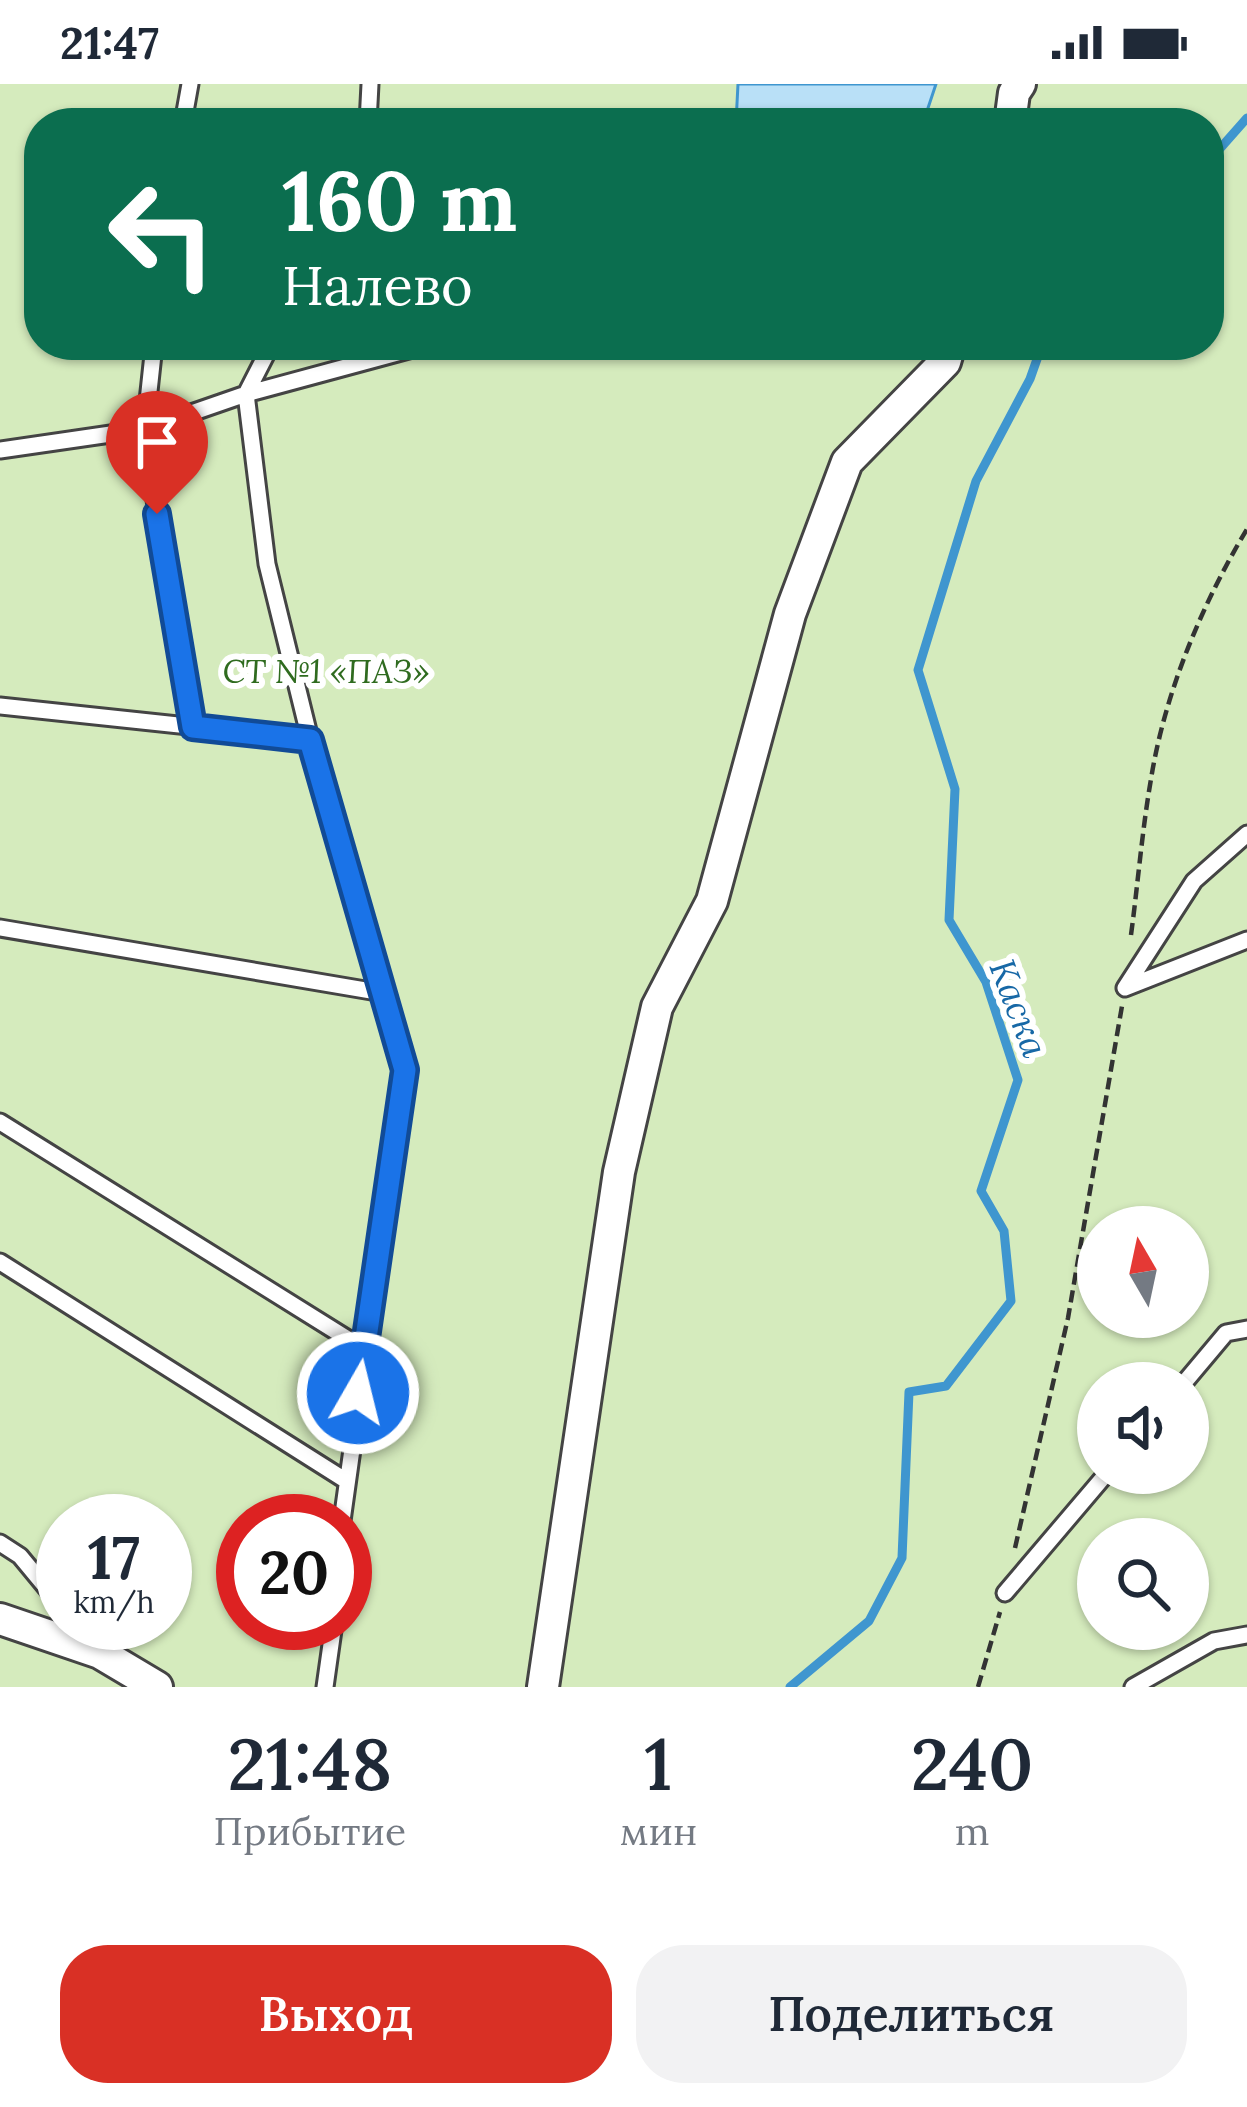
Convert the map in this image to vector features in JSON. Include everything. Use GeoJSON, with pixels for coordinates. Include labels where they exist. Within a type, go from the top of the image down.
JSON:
{"type":"FeatureCollection","features":[{"type":"Feature","properties":{"kind":"street"},"geometry":{"type":"LineString","coordinates":[[543,1687],[620,1172],[658,1007],[712,901],[790,614],[847,462],[946,360]]}},
{"type":"Feature","properties":{"kind":"street"},"geometry":{"type":"LineString","coordinates":[[0,1619],[100,1653],[157,1687]]}},
{"type":"Feature","properties":{"kind":"lane"},"geometry":{"type":"LineString","coordinates":[[153,360],[146,429],[193,727]]}},
{"type":"Feature","properties":{"kind":"lane"},"geometry":{"type":"LineString","coordinates":[[264,360],[246,394],[267,564],[310,740],[405,1070],[345,1494]]}},
{"type":"Feature","properties":{"kind":"lane"},"geometry":{"type":"LineString","coordinates":[[0,450],[146,429],[246,394],[372,360]]}},
{"type":"Feature","properties":{"kind":"lane"},"geometry":{"type":"LineString","coordinates":[[0,706],[310,740]]}},
{"type":"Feature","properties":{"kind":"lane"},"geometry":{"type":"LineString","coordinates":[[1125,988],[1194,881],[1247,834]]}},
{"type":"Feature","properties":{"kind":"lane"},"geometry":{"type":"LineString","coordinates":[[0,928],[383,993]]}},
{"type":"Feature","properties":{"kind":"lane"},"geometry":{"type":"LineString","coordinates":[[1125,988],[1247,940]]}},
{"type":"Feature","properties":{"kind":"lane"},"geometry":{"type":"LineString","coordinates":[[0,1122],[364,1349]]}},
{"type":"Feature","properties":{"kind":"lane"},"geometry":{"type":"LineString","coordinates":[[0,1262],[346,1480]]}},
{"type":"Feature","properties":{"kind":"lane"},"geometry":{"type":"LineString","coordinates":[[1202,1362],[1226,1334],[1247,1329]]}},
{"type":"Feature","properties":{"kind":"lane"},"geometry":{"type":"LineString","coordinates":[[1005,1593],[1089,1494]]}},
{"type":"Feature","properties":{"kind":"lane"},"geometry":{"type":"LineString","coordinates":[[0,1543],[20,1556],[36,1575]]}},
{"type":"Feature","properties":{"kind":"lane"},"geometry":{"type":"LineString","coordinates":[[1133,1687],[1214,1641],[1247,1635]]}},
{"type":"Feature","properties":{"kind":"lane"},"geometry":{"type":"LineString","coordinates":[[325,1687],[330,1650]]}},
{"type":"Feature","properties":{"kind":"path"},"geometry":{"type":"LineString","coordinates":[[1131,941],[1151,774],[1179,675],[1217,580],[1247,529]]}},
{"type":"Feature","properties":{"kind":"path"},"geometry":{"type":"LineString","coordinates":[[1015,1547],[1067,1318],[1125,988]]}},
{"type":"Feature","properties":{"kind":"path"},"geometry":{"type":"LineString","coordinates":[[978,1687],[1005,1593]]}},
{"type":"Feature","properties":{"kind":"green space","name":"СТ №1 «ПАЗ»"},"geometry":{"type":"Polygon","coordinates":[[[0,84],[738,84],[737,108],[24,108],[24,360],[1224,360],[1224,108],[928,108],[936,84],[1247,84],[1247,1687],[0,1687],[0,84]]]}},
{"type":"Feature","properties":{"kind":"water"},"geometry":{"type":"Polygon","coordinates":[[[738,84],[936,84],[928,108],[737,108],[738,84]]]}},
{"type":"Feature","properties":{"kind":"waterway","name":"Каска"},"geometry":{"type":"LineString","coordinates":[[1224,144],[1247,118]]}},
{"type":"Feature","properties":{"kind":"waterway","name":"Каска"},"geometry":{"type":"LineString","coordinates":[[790,1687],[869,1621],[902,1558],[909,1392],[946,1386],[1011,1301],[1004,1231],[981,1191],[1018,1080],[986,982],[949,920],[955,789],[918,670],[976,481],[1037,360]]}},
{"type":"Feature","properties":{"kind":"route"},"geometry":{"type":"LineString","coordinates":[[157,514],[193,727],[310,740],[405,1070],[358,1393]]}}]}
